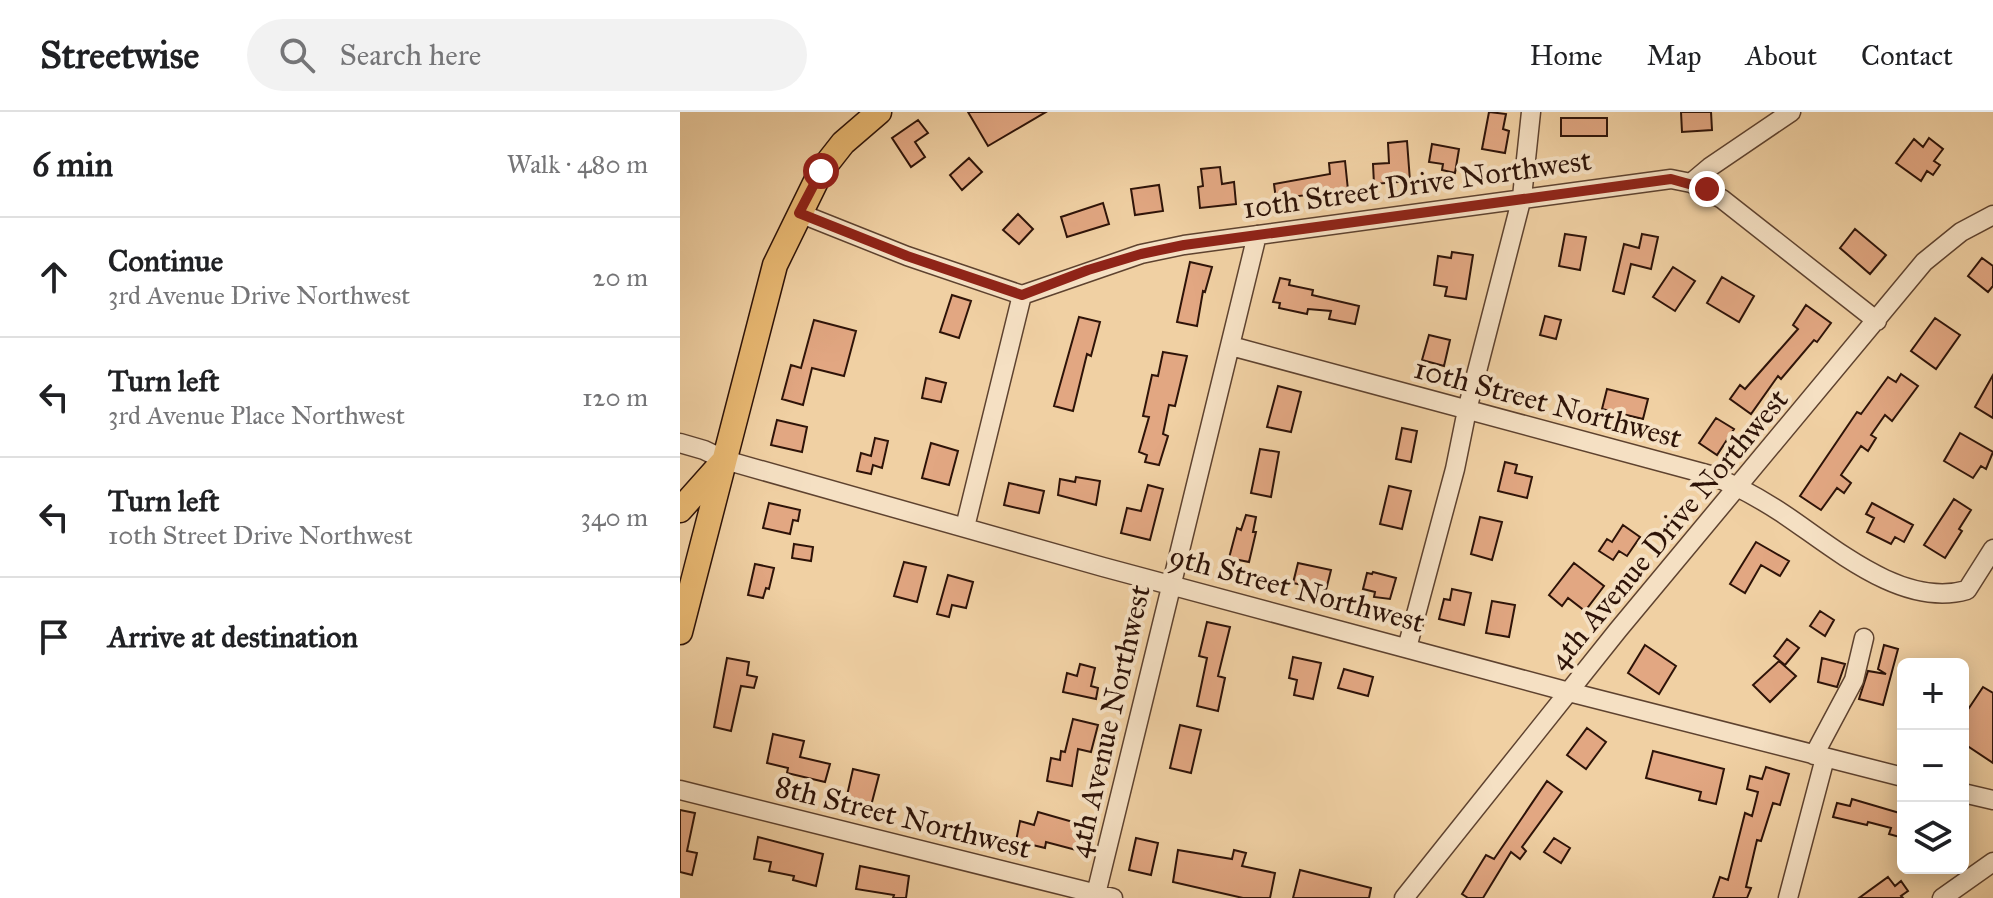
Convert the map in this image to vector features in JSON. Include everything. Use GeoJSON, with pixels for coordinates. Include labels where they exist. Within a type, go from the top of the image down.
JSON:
{"type":"FeatureCollection","features":[{"type":"Feature","properties":{"kind":"main road"},"geometry":{"type":"LineString","coordinates":[[680,632],[775,265],[821,171],[879,112]]}},
{"type":"Feature","properties":{"kind":"main road"},"geometry":{"type":"LineString","coordinates":[[680,510],[725,460]]}},
{"type":"Feature","properties":{"kind":"street"},"geometry":{"type":"LineString","coordinates":[[1407,648],[1522,197],[1531,112]]}},
{"type":"Feature","properties":{"kind":"street"},"geometry":{"type":"LineString","coordinates":[[1691,183],[1791,112]]}},
{"type":"Feature","properties":{"kind":"street","name":"10th Street Drive Northwest"},"geometry":{"type":"LineString","coordinates":[[1022,295],[1141,254],[1184,245],[1671,179],[1691,183],[1722,199],[1877,321]]}},
{"type":"Feature","properties":{"kind":"street"},"geometry":{"type":"LineString","coordinates":[[799,213],[907,256],[1022,295],[965,527]]}},
{"type":"Feature","properties":{"kind":"street","name":"4th Avenue Drive Northwest"},"geometry":{"type":"LineString","coordinates":[[1404,898],[1569,692],[1940,247],[1993,215]]}},
{"type":"Feature","properties":{"kind":"street","name":"4th Avenue Northwest"},"geometry":{"type":"LineString","coordinates":[[1105,896],[1170,585],[1257,235]]}},
{"type":"Feature","properties":{"kind":"street","name":"10th Street Northwest"},"geometry":{"type":"LineString","coordinates":[[1231,346],[1710,475],[1739,487],[1872,573],[1934,593],[1967,590],[1993,549]]}},
{"type":"Feature","properties":{"kind":"street","name":"9th Street Northwest"},"geometry":{"type":"LineString","coordinates":[[680,443],[725,460],[1170,585],[1897,776]]}},
{"type":"Feature","properties":{"kind":"street"},"geometry":{"type":"LineString","coordinates":[[1788,898],[1819,756],[1854,680],[1864,638]]}},
{"type":"Feature","properties":{"kind":"street","name":"8th Street Northwest"},"geometry":{"type":"LineString","coordinates":[[680,790],[1105,896]]}},
{"type":"Feature","properties":{"kind":"street"},"geometry":{"type":"LineString","coordinates":[[1969,794],[1993,800]]}},
{"type":"Feature","properties":{"kind":"street"},"geometry":{"type":"LineString","coordinates":[[1942,898],[1993,862]]}},
{"type":"Feature","properties":{"kind":"building"},"geometry":{"type":"Polygon","coordinates":[[[968,112],[1046,112],[988,146],[968,112]]]}},
{"type":"Feature","properties":{"kind":"building"},"geometry":{"type":"Polygon","coordinates":[[[1489,112],[1506,114],[1503,129],[1509,131],[1505,153],[1482,149],[1489,112]]]}},
{"type":"Feature","properties":{"kind":"building"},"geometry":{"type":"Polygon","coordinates":[[[1681,112],[1711,112],[1712,130],[1682,132],[1681,112]]]}},
{"type":"Feature","properties":{"kind":"building"},"geometry":{"type":"Polygon","coordinates":[[[1561,118],[1607,118],[1607,136],[1561,136],[1561,118]]]}},
{"type":"Feature","properties":{"kind":"building"},"geometry":{"type":"Polygon","coordinates":[[[918,120],[928,133],[915,142],[925,157],[911,167],[892,138],[918,120]]]}},
{"type":"Feature","properties":{"kind":"building"},"geometry":{"type":"Polygon","coordinates":[[[1929,138],[1943,149],[1934,161],[1940,165],[1933,175],[1927,171],[1921,181],[1896,163],[1914,139],[1923,147],[1929,138]]]}},
{"type":"Feature","properties":{"kind":"building"},"geometry":{"type":"Polygon","coordinates":[[[1407,141],[1410,181],[1374,184],[1373,164],[1389,163],[1388,143],[1407,141]]]}},
{"type":"Feature","properties":{"kind":"building"},"geometry":{"type":"Polygon","coordinates":[[[1432,144],[1459,149],[1455,173],[1442,170],[1443,164],[1429,162],[1432,144]]]}},
{"type":"Feature","properties":{"kind":"building"},"geometry":{"type":"Polygon","coordinates":[[[969,158],[982,172],[962,190],[950,175],[969,158]]]}},
{"type":"Feature","properties":{"kind":"building"},"geometry":{"type":"Polygon","coordinates":[[[1345,161],[1348,190],[1290,197],[1291,205],[1277,207],[1274,184],[1330,174],[1329,163],[1345,161]]]}},
{"type":"Feature","properties":{"kind":"building"},"geometry":{"type":"Polygon","coordinates":[[[1220,167],[1222,184],[1234,182],[1236,204],[1200,208],[1198,187],[1203,186],[1201,169],[1220,167]]]}},
{"type":"Feature","properties":{"kind":"building"},"geometry":{"type":"Polygon","coordinates":[[[1159,185],[1163,211],[1135,215],[1131,189],[1159,185]]]}},
{"type":"Feature","properties":{"kind":"building"},"geometry":{"type":"Polygon","coordinates":[[[1103,203],[1109,224],[1067,237],[1061,217],[1103,203]]]}},
{"type":"Feature","properties":{"kind":"building"},"geometry":{"type":"Polygon","coordinates":[[[1018,214],[1033,229],[1019,244],[1003,230],[1018,214]]]}},
{"type":"Feature","properties":{"kind":"building"},"geometry":{"type":"Polygon","coordinates":[[[1855,229],[1886,255],[1870,274],[1840,248],[1855,229]]]}},
{"type":"Feature","properties":{"kind":"building"},"geometry":{"type":"Polygon","coordinates":[[[1565,234],[1586,237],[1580,270],[1559,266],[1565,234]]]}},
{"type":"Feature","properties":{"kind":"building"},"geometry":{"type":"Polygon","coordinates":[[[1642,234],[1658,237],[1651,269],[1631,264],[1624,294],[1613,291],[1624,244],[1639,248],[1642,234]]]}},
{"type":"Feature","properties":{"kind":"building"},"geometry":{"type":"Polygon","coordinates":[[[1452,252],[1473,255],[1466,299],[1445,296],[1447,287],[1434,285],[1438,256],[1451,258],[1452,252]]]}},
{"type":"Feature","properties":{"kind":"building"},"geometry":{"type":"Polygon","coordinates":[[[1982,258],[1993,266],[1993,286],[1988,292],[1968,276],[1982,258]]]}},
{"type":"Feature","properties":{"kind":"building"},"geometry":{"type":"Polygon","coordinates":[[[1190,262],[1212,267],[1203,291],[1197,326],[1177,322],[1190,262]]]}},
{"type":"Feature","properties":{"kind":"building"},"geometry":{"type":"Polygon","coordinates":[[[1673,267],[1695,281],[1675,311],[1653,297],[1673,267]]]}},
{"type":"Feature","properties":{"kind":"building"},"geometry":{"type":"Polygon","coordinates":[[[1722,277],[1754,296],[1739,322],[1707,303],[1722,277]]]}},
{"type":"Feature","properties":{"kind":"building"},"geometry":{"type":"Polygon","coordinates":[[[1280,278],[1290,280],[1289,285],[1313,290],[1312,295],[1359,306],[1355,324],[1329,319],[1331,311],[1308,309],[1307,314],[1279,308],[1280,303],[1273,302],[1280,278]]]}},
{"type":"Feature","properties":{"kind":"building"},"geometry":{"type":"Polygon","coordinates":[[[952,295],[971,301],[959,338],[940,332],[952,295]]]}},
{"type":"Feature","properties":{"kind":"building"},"geometry":{"type":"Polygon","coordinates":[[[1806,305],[1831,323],[1781,379],[1778,376],[1751,414],[1730,399],[1740,385],[1745,389],[1798,329],[1793,325],[1806,305]]]}},
{"type":"Feature","properties":{"kind":"building"},"geometry":{"type":"Polygon","coordinates":[[[1545,316],[1561,320],[1556,339],[1540,335],[1545,316]]]}},
{"type":"Feature","properties":{"kind":"building"},"geometry":{"type":"Polygon","coordinates":[[[1079,317],[1100,322],[1091,356],[1087,354],[1073,411],[1054,406],[1079,317]]]}},
{"type":"Feature","properties":{"kind":"building"},"geometry":{"type":"Polygon","coordinates":[[[1935,318],[1960,335],[1936,369],[1911,351],[1935,318]]]}},
{"type":"Feature","properties":{"kind":"building"},"geometry":{"type":"Polygon","coordinates":[[[814,320],[856,331],[844,376],[812,368],[803,405],[782,399],[791,365],[801,368],[814,320]]]}},
{"type":"Feature","properties":{"kind":"building"},"geometry":{"type":"Polygon","coordinates":[[[1429,335],[1450,340],[1444,366],[1422,360],[1429,335]]]}},
{"type":"Feature","properties":{"kind":"building"},"geometry":{"type":"Polygon","coordinates":[[[1163,352],[1187,356],[1175,406],[1169,405],[1163,434],[1168,436],[1159,465],[1145,462],[1147,455],[1139,452],[1149,417],[1143,416],[1152,375],[1158,376],[1163,352]]]}},
{"type":"Feature","properties":{"kind":"building"},"geometry":{"type":"Polygon","coordinates":[[[1901,374],[1918,386],[1892,421],[1885,415],[1871,435],[1876,438],[1868,451],[1861,446],[1841,475],[1851,483],[1844,493],[1837,488],[1821,510],[1800,496],[1857,412],[1861,414],[1888,377],[1896,382],[1901,374]]]}},
{"type":"Feature","properties":{"kind":"building"},"geometry":{"type":"Polygon","coordinates":[[[1993,375],[1993,418],[1975,407],[1993,375]]]}},
{"type":"Feature","properties":{"kind":"building"},"geometry":{"type":"Polygon","coordinates":[[[926,378],[946,383],[941,402],[922,398],[926,378]]]}},
{"type":"Feature","properties":{"kind":"building"},"geometry":{"type":"Polygon","coordinates":[[[1278,386],[1301,392],[1291,432],[1267,427],[1278,386]]]}},
{"type":"Feature","properties":{"kind":"building"},"geometry":{"type":"Polygon","coordinates":[[[1607,389],[1648,399],[1643,419],[1602,409],[1607,389]]]}},
{"type":"Feature","properties":{"kind":"building"},"geometry":{"type":"Polygon","coordinates":[[[1716,418],[1734,429],[1717,455],[1699,443],[1716,418]]]}},
{"type":"Feature","properties":{"kind":"building"},"geometry":{"type":"Polygon","coordinates":[[[777,420],[807,427],[802,452],[771,445],[777,420]]]}},
{"type":"Feature","properties":{"kind":"building"},"geometry":{"type":"Polygon","coordinates":[[[1402,428],[1417,431],[1411,462],[1396,459],[1402,428]]]}},
{"type":"Feature","properties":{"kind":"building"},"geometry":{"type":"Polygon","coordinates":[[[1960,433],[1993,452],[1986,469],[1981,466],[1973,478],[1944,461],[1960,433]]]}},
{"type":"Feature","properties":{"kind":"building"},"geometry":{"type":"Polygon","coordinates":[[[875,438],[888,441],[882,468],[873,465],[871,474],[857,471],[861,453],[871,456],[875,438]]]}},
{"type":"Feature","properties":{"kind":"building"},"geometry":{"type":"Polygon","coordinates":[[[931,443],[958,451],[949,485],[922,478],[931,443]]]}},
{"type":"Feature","properties":{"kind":"building"},"geometry":{"type":"Polygon","coordinates":[[[1260,449],[1279,452],[1271,497],[1251,493],[1260,449]]]}},
{"type":"Feature","properties":{"kind":"building"},"geometry":{"type":"Polygon","coordinates":[[[1505,462],[1517,465],[1515,473],[1532,477],[1527,498],[1498,491],[1505,462]]]}},
{"type":"Feature","properties":{"kind":"building"},"geometry":{"type":"Polygon","coordinates":[[[1076,477],[1100,481],[1096,505],[1058,495],[1060,479],[1075,482],[1076,477]]]}},
{"type":"Feature","properties":{"kind":"building"},"geometry":{"type":"Polygon","coordinates":[[[1009,483],[1044,491],[1039,513],[1004,505],[1009,483]]]}},
{"type":"Feature","properties":{"kind":"building"},"geometry":{"type":"Polygon","coordinates":[[[1148,485],[1163,489],[1150,540],[1121,533],[1127,508],[1141,511],[1148,485]]]}},
{"type":"Feature","properties":{"kind":"building"},"geometry":{"type":"Polygon","coordinates":[[[1389,486],[1411,491],[1402,529],[1380,524],[1389,486]]]}},
{"type":"Feature","properties":{"kind":"building"},"geometry":{"type":"Polygon","coordinates":[[[1954,499],[1971,510],[1945,558],[1924,545],[1954,499]]]}},
{"type":"Feature","properties":{"kind":"building"},"geometry":{"type":"Polygon","coordinates":[[[769,503],[800,510],[798,521],[793,520],[790,534],[763,528],[769,503]]]}},
{"type":"Feature","properties":{"kind":"building"},"geometry":{"type":"Polygon","coordinates":[[[1872,503],[1913,525],[1904,542],[1895,537],[1891,544],[1867,532],[1874,518],[1866,514],[1872,503]]]}},
{"type":"Feature","properties":{"kind":"building"},"geometry":{"type":"Polygon","coordinates":[[[1246,515],[1256,517],[1249,562],[1229,558],[1237,528],[1241,530],[1246,515]]]}},
{"type":"Feature","properties":{"kind":"building"},"geometry":{"type":"Polygon","coordinates":[[[1480,517],[1502,522],[1492,560],[1471,554],[1480,517]]]}},
{"type":"Feature","properties":{"kind":"building"},"geometry":{"type":"Polygon","coordinates":[[[1623,525],[1640,537],[1627,556],[1619,551],[1613,560],[1599,551],[1607,539],[1612,542],[1623,525]]]}},
{"type":"Feature","properties":{"kind":"building"},"geometry":{"type":"Polygon","coordinates":[[[1756,542],[1789,561],[1780,576],[1761,565],[1745,593],[1730,584],[1756,542]]]}},
{"type":"Feature","properties":{"kind":"building"},"geometry":{"type":"Polygon","coordinates":[[[794,544],[813,547],[811,561],[792,558],[794,544]]]}},
{"type":"Feature","properties":{"kind":"building"},"geometry":{"type":"Polygon","coordinates":[[[904,562],[926,567],[917,602],[894,596],[904,562]]]}},
{"type":"Feature","properties":{"kind":"building"},"geometry":{"type":"Polygon","coordinates":[[[1298,563],[1331,570],[1326,590],[1293,583],[1298,563]]]}},
{"type":"Feature","properties":{"kind":"building"},"geometry":{"type":"Polygon","coordinates":[[[1574,563],[1604,586],[1585,611],[1568,598],[1562,606],[1549,595],[1574,563]]]}},
{"type":"Feature","properties":{"kind":"building"},"geometry":{"type":"Polygon","coordinates":[[[755,564],[774,568],[769,589],[766,588],[763,598],[748,595],[755,564]]]}},
{"type":"Feature","properties":{"kind":"building"},"geometry":{"type":"Polygon","coordinates":[[[1367,573],[1396,578],[1390,599],[1374,597],[1375,592],[1363,589],[1367,573]]]}},
{"type":"Feature","properties":{"kind":"building"},"geometry":{"type":"Polygon","coordinates":[[[948,575],[973,582],[966,608],[952,605],[949,617],[937,614],[948,575]]]}},
{"type":"Feature","properties":{"kind":"building"},"geometry":{"type":"Polygon","coordinates":[[[1452,589],[1471,593],[1464,625],[1439,619],[1444,599],[1450,600],[1452,589]]]}},
{"type":"Feature","properties":{"kind":"building"},"geometry":{"type":"Polygon","coordinates":[[[1492,601],[1515,605],[1509,637],[1486,633],[1492,601]]]}},
{"type":"Feature","properties":{"kind":"building"},"geometry":{"type":"Polygon","coordinates":[[[1820,611],[1834,620],[1825,636],[1810,626],[1820,611]]]}},
{"type":"Feature","properties":{"kind":"building"},"geometry":{"type":"Polygon","coordinates":[[[1207,622],[1230,627],[1218,676],[1225,678],[1218,711],[1197,706],[1207,658],[1199,656],[1207,622]]]}},
{"type":"Feature","properties":{"kind":"building"},"geometry":{"type":"Polygon","coordinates":[[[1787,639],[1799,648],[1785,665],[1774,656],[1787,639]]]}},
{"type":"Feature","properties":{"kind":"building"},"geometry":{"type":"Polygon","coordinates":[[[1645,645],[1676,666],[1659,694],[1628,673],[1645,645]]]}},
{"type":"Feature","properties":{"kind":"building"},"geometry":{"type":"Polygon","coordinates":[[[1884,645],[1898,649],[1883,705],[1859,699],[1868,671],[1886,674],[1878,669],[1884,645]]]}},
{"type":"Feature","properties":{"kind":"building"},"geometry":{"type":"Polygon","coordinates":[[[1293,657],[1321,663],[1313,699],[1294,695],[1297,680],[1289,678],[1293,657]]]}},
{"type":"Feature","properties":{"kind":"building"},"geometry":{"type":"Polygon","coordinates":[[[727,658],[749,662],[747,675],[757,677],[754,688],[741,686],[731,731],[714,727],[727,658]]]}},
{"type":"Feature","properties":{"kind":"building"},"geometry":{"type":"Polygon","coordinates":[[[1822,658],[1845,664],[1837,687],[1818,682],[1822,658]]]}},
{"type":"Feature","properties":{"kind":"building"},"geometry":{"type":"Polygon","coordinates":[[[1779,661],[1796,676],[1770,702],[1753,685],[1779,661]]]}},
{"type":"Feature","properties":{"kind":"building"},"geometry":{"type":"Polygon","coordinates":[[[1080,664],[1095,668],[1091,686],[1098,688],[1096,699],[1063,692],[1067,673],[1077,676],[1080,664]]]}},
{"type":"Feature","properties":{"kind":"building"},"geometry":{"type":"Polygon","coordinates":[[[1344,669],[1373,677],[1368,696],[1338,688],[1344,669]]]}},
{"type":"Feature","properties":{"kind":"building"},"geometry":{"type":"Polygon","coordinates":[[[1983,687],[1993,693],[1993,763],[1969,747],[1969,708],[1983,687]]]}},
{"type":"Feature","properties":{"kind":"building"},"geometry":{"type":"Polygon","coordinates":[[[1073,719],[1098,725],[1091,752],[1078,749],[1072,786],[1047,781],[1051,758],[1060,760],[1061,751],[1065,752],[1073,719]]]}},
{"type":"Feature","properties":{"kind":"building"},"geometry":{"type":"Polygon","coordinates":[[[1180,725],[1201,730],[1191,773],[1170,768],[1180,725]]]}},
{"type":"Feature","properties":{"kind":"building"},"geometry":{"type":"Polygon","coordinates":[[[1587,728],[1606,742],[1586,769],[1567,755],[1587,728]]]}},
{"type":"Feature","properties":{"kind":"building"},"geometry":{"type":"Polygon","coordinates":[[[773,734],[804,741],[800,757],[830,764],[825,782],[787,773],[788,768],[767,763],[773,734]]]}},
{"type":"Feature","properties":{"kind":"building"},"geometry":{"type":"Polygon","coordinates":[[[1653,751],[1724,769],[1716,804],[1699,800],[1701,792],[1646,778],[1653,751]]]}},
{"type":"Feature","properties":{"kind":"building"},"geometry":{"type":"Polygon","coordinates":[[[1766,767],[1789,774],[1780,805],[1773,803],[1761,841],[1757,840],[1746,887],[1751,888],[1747,898],[1713,898],[1720,877],[1728,880],[1745,813],[1752,816],[1758,792],[1747,789],[1750,776],[1762,779],[1766,767]]]}},
{"type":"Feature","properties":{"kind":"building"},"geometry":{"type":"Polygon","coordinates":[[[853,769],[879,775],[871,806],[846,800],[853,769]]]}},
{"type":"Feature","properties":{"kind":"building"},"geometry":{"type":"Polygon","coordinates":[[[1547,781],[1562,792],[1522,847],[1526,851],[1520,859],[1511,852],[1483,898],[1468,898],[1462,894],[1486,855],[1494,859],[1547,781]]]}},
{"type":"Feature","properties":{"kind":"building"},"geometry":{"type":"Polygon","coordinates":[[[1852,799],[1897,812],[1897,836],[1889,834],[1891,828],[1833,817],[1837,803],[1850,806],[1852,799]]]}},
{"type":"Feature","properties":{"kind":"building"},"geometry":{"type":"Polygon","coordinates":[[[680,810],[695,813],[687,851],[697,853],[692,875],[680,872],[680,810]]]}},
{"type":"Feature","properties":{"kind":"building"},"geometry":{"type":"Polygon","coordinates":[[[1038,812],[1087,826],[1080,851],[1046,842],[1045,848],[1016,841],[1020,821],[1034,825],[1038,812]]]}},
{"type":"Feature","properties":{"kind":"building"},"geometry":{"type":"Polygon","coordinates":[[[758,837],[823,854],[816,886],[793,880],[794,876],[769,871],[771,862],[754,859],[758,837]]]}},
{"type":"Feature","properties":{"kind":"building"},"geometry":{"type":"Polygon","coordinates":[[[1136,838],[1158,843],[1151,875],[1129,870],[1136,838]]]}},
{"type":"Feature","properties":{"kind":"building"},"geometry":{"type":"Polygon","coordinates":[[[1554,838],[1570,848],[1561,863],[1544,852],[1554,838]]]}},
{"type":"Feature","properties":{"kind":"building"},"geometry":{"type":"Polygon","coordinates":[[[1178,850],[1232,859],[1234,850],[1246,853],[1242,866],[1275,873],[1270,898],[1243,898],[1173,882],[1178,850]]]}},
{"type":"Feature","properties":{"kind":"building"},"geometry":{"type":"Polygon","coordinates":[[[860,866],[909,876],[906,898],[856,889],[860,866]]]}},
{"type":"Feature","properties":{"kind":"building"},"geometry":{"type":"Polygon","coordinates":[[[1300,870],[1371,888],[1369,898],[1293,898],[1300,870]]]}},
{"type":"Feature","properties":{"kind":"building"},"geometry":{"type":"Polygon","coordinates":[[[1888,877],[1895,886],[1901,881],[1908,891],[1901,896],[1903,898],[1859,898],[1888,877]]]}},
{"type":"Feature","properties":{"kind":"route"},"geometry":{"type":"LineString","coordinates":[[821,171],[799,213],[907,256],[1022,295],[1088,270],[1184,245],[1671,179],[1707,189]]}}]}
